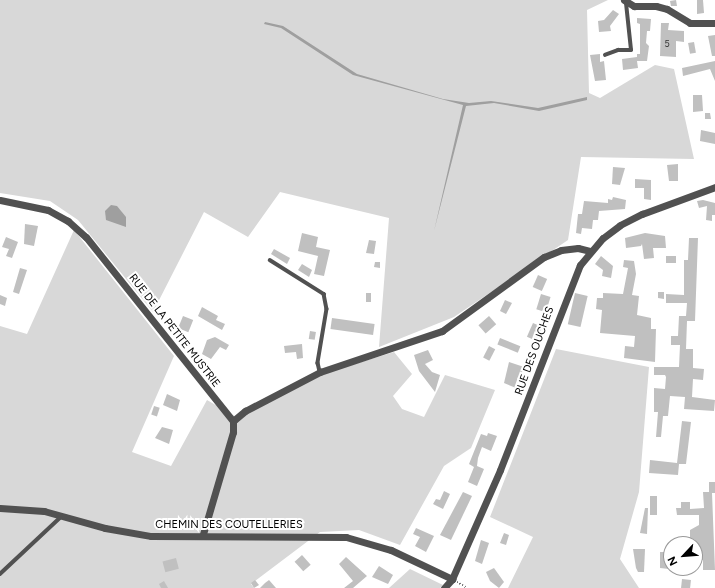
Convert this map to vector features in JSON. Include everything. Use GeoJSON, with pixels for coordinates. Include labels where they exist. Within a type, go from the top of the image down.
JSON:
{"type":"FeatureCollection","features":[{"type":"Feature","properties":{"kind":"street"},"geometry":{"type":"LineString","coordinates":[[625,1],[661,8],[690,23],[715,23]]}},
{"type":"Feature","properties":{"kind":"street","name":"RUE DES OUCHES"},"geometry":{"type":"LineString","coordinates":[[444,588],[452,579],[500,470],[570,287],[590,251],[614,230],[642,214],[715,187]]}},
{"type":"Feature","properties":{"kind":"street","name":"RUE DE LA PETITE MUSTRIE"},"geometry":{"type":"LineString","coordinates":[[0,200],[48,210],[68,221],[86,237],[212,398],[233,421]]}},
{"type":"Feature","properties":{"kind":"street"},"geometry":{"type":"LineString","coordinates":[[203,534],[233,432],[233,421],[245,411],[320,372],[442,331],[544,257],[561,250],[578,248],[590,251]]}},
{"type":"Feature","properties":{"kind":"street","name":"CHEMIN DES COUTELLERIES"},"geometry":{"type":"LineString","coordinates":[[0,508],[24,507],[138,535],[203,534],[346,537],[391,550],[452,579]]}},
{"type":"Feature","properties":{"kind":"lane"},"geometry":{"type":"LineString","coordinates":[[606,55],[618,50],[631,50],[625,1]]}},
{"type":"Feature","properties":{"kind":"lane"},"geometry":{"type":"LineString","coordinates":[[270,260],[324,294],[326,309],[318,363],[320,372]]}},
{"type":"Feature","properties":{"kind":"lane"},"geometry":{"type":"LineString","coordinates":[[0,574],[62,516]]}},
{"type":"Feature","properties":{"kind":"path"},"geometry":{"type":"LineString","coordinates":[[452,579],[467,588]]}},
{"type":"Feature","properties":{"kind":"shaded area"},"geometry":{"type":"Polygon","coordinates":[[[0,0],[608,0],[587,10],[589,93],[600,98],[655,65],[674,69],[694,159],[581,157],[568,240],[454,317],[379,347],[389,218],[280,192],[248,237],[204,212],[153,312],[78,220],[50,201],[0,193],[0,0]]]}},
{"type":"Feature","properties":{"kind":"shaded area"},"geometry":{"type":"Polygon","coordinates":[[[265,22],[283,26],[357,74],[443,99],[469,103],[491,101],[538,108],[587,97],[587,100],[539,111],[494,103],[466,106],[434,231],[463,105],[353,75],[281,28],[264,24],[265,22]]]}},
{"type":"Feature","properties":{"kind":"shaded area"},"geometry":{"type":"Polygon","coordinates":[[[111,205],[117,206],[126,217],[126,227],[106,220],[105,211],[111,205]]]}},
{"type":"Feature","properties":{"kind":"shaded area"},"geometry":{"type":"Polygon","coordinates":[[[74,230],[174,356],[132,452],[171,466],[207,400],[238,418],[316,376],[394,352],[412,374],[393,396],[402,409],[424,417],[445,375],[495,390],[471,448],[444,466],[400,545],[359,530],[320,532],[251,584],[254,588],[0,588],[0,326],[27,334],[74,230]]]}},
{"type":"Feature","properties":{"kind":"shaded area"},"geometry":{"type":"Polygon","coordinates":[[[556,349],[649,367],[639,492],[620,559],[639,588],[508,588],[533,537],[490,517],[556,349]]]}},
{"type":"Feature","properties":{"kind":"shaded area"},"geometry":{"type":"Polygon","coordinates":[[[410,569],[443,585],[440,588],[389,588],[410,569]]]}},
{"type":"Feature","properties":{"kind":"building"},"geometry":{"type":"Polygon","coordinates":[[[676,0],[677,6],[671,6],[670,1],[676,0]]]}},
{"type":"Feature","properties":{"kind":"building"},"geometry":{"type":"Polygon","coordinates":[[[697,0],[703,0],[704,13],[697,14],[697,0]]]}},
{"type":"Feature","properties":{"kind":"building"},"geometry":{"type":"Polygon","coordinates":[[[613,10],[619,14],[610,26],[611,31],[599,32],[598,21],[604,20],[613,10]]]}},
{"type":"Feature","properties":{"kind":"building"},"geometry":{"type":"Polygon","coordinates":[[[637,18],[651,19],[650,31],[647,31],[646,43],[649,46],[647,61],[637,61],[638,68],[623,70],[622,59],[637,57],[637,54],[640,54],[640,24],[637,23],[637,18]]]}},
{"type":"Feature","properties":{"kind":"building"},"geometry":{"type":"Polygon","coordinates":[[[661,23],[669,23],[668,30],[684,31],[684,42],[676,41],[676,57],[660,56],[661,23]]]}},
{"type":"Feature","properties":{"kind":"building"},"geometry":{"type":"Polygon","coordinates":[[[715,35],[715,56],[712,56],[708,36],[715,35]]]}},
{"type":"Feature","properties":{"kind":"building"},"geometry":{"type":"Polygon","coordinates":[[[694,42],[696,53],[690,54],[688,43],[694,42]]]}},
{"type":"Feature","properties":{"kind":"building"},"geometry":{"type":"Polygon","coordinates":[[[600,54],[600,62],[604,61],[606,80],[595,81],[590,55],[600,54]]]}},
{"type":"Feature","properties":{"kind":"building"},"geometry":{"type":"Polygon","coordinates":[[[715,61],[715,81],[710,69],[683,76],[682,68],[715,61]]]}},
{"type":"Feature","properties":{"kind":"building"},"geometry":{"type":"Polygon","coordinates":[[[693,95],[702,95],[703,111],[693,112],[693,95]]]}},
{"type":"Feature","properties":{"kind":"building"},"geometry":{"type":"Polygon","coordinates":[[[705,113],[710,113],[711,119],[705,119],[705,113]]]}},
{"type":"Feature","properties":{"kind":"building"},"geometry":{"type":"Polygon","coordinates":[[[701,130],[715,133],[715,144],[700,141],[701,130]]]}},
{"type":"Feature","properties":{"kind":"building"},"geometry":{"type":"Polygon","coordinates":[[[678,164],[678,181],[669,181],[667,165],[678,164]]]}},
{"type":"Feature","properties":{"kind":"building"},"geometry":{"type":"Polygon","coordinates":[[[613,167],[625,168],[620,185],[612,184],[613,167]]]}},
{"type":"Feature","properties":{"kind":"building"},"geometry":{"type":"Polygon","coordinates":[[[635,179],[651,180],[651,200],[644,199],[644,188],[635,188],[635,179]]]}},
{"type":"Feature","properties":{"kind":"building"},"geometry":{"type":"Polygon","coordinates":[[[613,197],[626,200],[625,209],[599,211],[598,220],[593,220],[592,229],[582,228],[581,234],[576,233],[578,214],[582,214],[584,201],[608,203],[608,199],[612,200],[613,197]]]}},
{"type":"Feature","properties":{"kind":"building"},"geometry":{"type":"Polygon","coordinates":[[[703,200],[715,203],[715,215],[712,215],[712,221],[706,220],[707,206],[699,208],[697,201],[703,200]]]}},
{"type":"Feature","properties":{"kind":"building"},"geometry":{"type":"Polygon","coordinates":[[[25,224],[38,226],[34,246],[24,244],[25,224]]]}},
{"type":"Feature","properties":{"kind":"building"},"geometry":{"type":"Polygon","coordinates":[[[302,233],[318,237],[316,247],[330,250],[324,276],[314,274],[318,256],[298,251],[302,233]]]}},
{"type":"Feature","properties":{"kind":"building"},"geometry":{"type":"Polygon","coordinates":[[[645,233],[665,236],[666,248],[653,248],[654,258],[644,259],[642,244],[641,246],[626,248],[625,238],[645,233]]]}},
{"type":"Feature","properties":{"kind":"building"},"geometry":{"type":"Polygon","coordinates":[[[6,237],[18,242],[12,258],[6,256],[9,249],[2,247],[6,237]]]}},
{"type":"Feature","properties":{"kind":"building"},"geometry":{"type":"Polygon","coordinates":[[[689,238],[698,238],[695,321],[687,321],[686,349],[693,349],[693,368],[704,369],[703,380],[693,379],[692,397],[715,400],[714,411],[684,409],[685,397],[670,396],[668,416],[663,416],[661,437],[656,437],[658,412],[654,412],[654,388],[665,389],[666,377],[665,375],[654,375],[654,367],[679,367],[680,345],[671,345],[671,336],[678,336],[679,316],[686,316],[687,303],[666,303],[666,294],[684,295],[684,260],[688,260],[689,238]]]}},
{"type":"Feature","properties":{"kind":"building"},"geometry":{"type":"Polygon","coordinates":[[[369,240],[376,241],[374,254],[366,253],[369,240]]]}},
{"type":"Feature","properties":{"kind":"building"},"geometry":{"type":"Polygon","coordinates":[[[274,249],[290,258],[287,264],[271,254],[274,249]]]}},
{"type":"Feature","properties":{"kind":"building"},"geometry":{"type":"Polygon","coordinates":[[[601,256],[613,266],[611,278],[602,276],[603,270],[595,264],[601,256]]]}},
{"type":"Feature","properties":{"kind":"building"},"geometry":{"type":"Polygon","coordinates":[[[666,256],[676,256],[676,263],[666,263],[666,256]]]}},
{"type":"Feature","properties":{"kind":"building"},"geometry":{"type":"Polygon","coordinates":[[[624,260],[634,261],[636,274],[632,295],[639,296],[637,315],[651,318],[651,329],[656,329],[655,362],[624,358],[625,346],[634,347],[635,336],[600,333],[602,310],[596,309],[597,298],[603,298],[603,293],[623,294],[628,268],[623,267],[624,260]]]}},
{"type":"Feature","properties":{"kind":"building"},"geometry":{"type":"Polygon","coordinates":[[[375,262],[380,262],[380,268],[374,267],[375,262]]]}},
{"type":"Feature","properties":{"kind":"building"},"geometry":{"type":"Polygon","coordinates":[[[302,264],[312,270],[309,277],[298,270],[302,264]]]}},
{"type":"Feature","properties":{"kind":"building"},"geometry":{"type":"Polygon","coordinates":[[[20,268],[27,270],[19,294],[13,292],[20,268]]]}},
{"type":"Feature","properties":{"kind":"building"},"geometry":{"type":"Polygon","coordinates":[[[538,275],[547,279],[542,291],[533,287],[538,275]]]}},
{"type":"Feature","properties":{"kind":"building"},"geometry":{"type":"Polygon","coordinates":[[[658,292],[664,292],[664,299],[658,298],[658,292]]]}},
{"type":"Feature","properties":{"kind":"building"},"geometry":{"type":"Polygon","coordinates":[[[366,293],[371,293],[371,302],[366,302],[366,293]]]}},
{"type":"Feature","properties":{"kind":"building"},"geometry":{"type":"Polygon","coordinates":[[[575,293],[588,296],[580,327],[568,324],[575,293]]]}},
{"type":"Feature","properties":{"kind":"building"},"geometry":{"type":"Polygon","coordinates":[[[541,294],[551,297],[546,312],[536,309],[541,294]]]}},
{"type":"Feature","properties":{"kind":"building"},"geometry":{"type":"Polygon","coordinates":[[[0,295],[7,298],[5,306],[0,304],[0,295]]]}},
{"type":"Feature","properties":{"kind":"building"},"geometry":{"type":"Polygon","coordinates":[[[505,300],[512,303],[506,314],[500,311],[505,300]]]}},
{"type":"Feature","properties":{"kind":"building"},"geometry":{"type":"Polygon","coordinates":[[[202,307],[218,316],[216,320],[225,324],[222,330],[198,316],[202,307]]]}},
{"type":"Feature","properties":{"kind":"building"},"geometry":{"type":"Polygon","coordinates":[[[183,316],[193,320],[188,332],[178,328],[183,316]]]}},
{"type":"Feature","properties":{"kind":"building"},"geometry":{"type":"Polygon","coordinates":[[[489,316],[496,324],[486,333],[478,325],[489,316]]]}},
{"type":"Feature","properties":{"kind":"building"},"geometry":{"type":"Polygon","coordinates":[[[332,318],[375,324],[373,335],[330,329],[332,318]]]}},
{"type":"Feature","properties":{"kind":"building"},"geometry":{"type":"Polygon","coordinates":[[[533,323],[542,327],[536,341],[527,337],[533,323]]]}},
{"type":"Feature","properties":{"kind":"building"},"geometry":{"type":"Polygon","coordinates":[[[310,331],[316,332],[315,340],[309,339],[310,331]]]}},
{"type":"Feature","properties":{"kind":"building"},"geometry":{"type":"Polygon","coordinates":[[[215,337],[229,345],[226,350],[220,347],[211,359],[202,354],[207,340],[215,337]]]}},
{"type":"Feature","properties":{"kind":"building"},"geometry":{"type":"Polygon","coordinates":[[[500,338],[520,346],[518,353],[497,344],[500,338]]]}},
{"type":"Feature","properties":{"kind":"building"},"geometry":{"type":"Polygon","coordinates":[[[302,344],[303,358],[297,359],[296,352],[285,353],[284,346],[302,344]]]}},
{"type":"Feature","properties":{"kind":"building"},"geometry":{"type":"Polygon","coordinates":[[[489,346],[495,349],[489,361],[483,358],[489,346]]]}},
{"type":"Feature","properties":{"kind":"building"},"geometry":{"type":"Polygon","coordinates":[[[428,350],[433,360],[425,364],[432,372],[440,375],[435,392],[419,371],[414,355],[428,350]]]}},
{"type":"Feature","properties":{"kind":"building"},"geometry":{"type":"Polygon","coordinates":[[[509,362],[524,367],[516,388],[504,383],[509,362]]]}},
{"type":"Feature","properties":{"kind":"building"},"geometry":{"type":"Polygon","coordinates":[[[167,394],[180,400],[177,411],[163,405],[167,394]]]}},
{"type":"Feature","properties":{"kind":"building"},"geometry":{"type":"Polygon","coordinates":[[[154,406],[160,408],[157,416],[151,415],[154,406]]]}},
{"type":"Feature","properties":{"kind":"building"},"geometry":{"type":"Polygon","coordinates":[[[682,421],[691,422],[686,464],[679,464],[678,475],[649,473],[650,460],[677,463],[682,421]]]}},
{"type":"Feature","properties":{"kind":"building"},"geometry":{"type":"Polygon","coordinates":[[[162,427],[173,430],[169,444],[155,438],[162,427]]]}},
{"type":"Feature","properties":{"kind":"building"},"geometry":{"type":"Polygon","coordinates":[[[488,433],[497,436],[491,451],[482,447],[477,466],[484,469],[477,486],[468,482],[474,467],[469,464],[481,434],[487,436],[488,433]]]}},
{"type":"Feature","properties":{"kind":"building"},"geometry":{"type":"Polygon","coordinates":[[[709,482],[715,482],[715,493],[712,493],[715,570],[703,570],[703,536],[690,536],[690,530],[699,525],[699,515],[677,515],[676,508],[681,508],[681,502],[690,502],[690,509],[704,508],[703,492],[709,492],[709,482]]]}},
{"type":"Feature","properties":{"kind":"building"},"geometry":{"type":"Polygon","coordinates":[[[444,491],[450,494],[443,509],[433,504],[436,499],[440,500],[444,491]]]}},
{"type":"Feature","properties":{"kind":"building"},"geometry":{"type":"Polygon","coordinates":[[[463,492],[472,496],[451,540],[440,535],[463,492]]]}},
{"type":"Feature","properties":{"kind":"building"},"geometry":{"type":"Polygon","coordinates":[[[650,496],[657,496],[657,515],[650,515],[650,496]]]}},
{"type":"Feature","properties":{"kind":"building"},"geometry":{"type":"Polygon","coordinates":[[[645,508],[648,508],[647,534],[640,533],[645,508]]]}},
{"type":"Feature","properties":{"kind":"building"},"geometry":{"type":"Polygon","coordinates":[[[416,528],[434,536],[426,552],[415,546],[420,537],[413,534],[416,528]]]}},
{"type":"Feature","properties":{"kind":"building"},"geometry":{"type":"Polygon","coordinates":[[[504,533],[509,535],[506,545],[500,543],[504,533]]]}},
{"type":"Feature","properties":{"kind":"building"},"geometry":{"type":"Polygon","coordinates":[[[481,540],[489,543],[482,564],[475,561],[481,540]]]}},
{"type":"Feature","properties":{"kind":"building"},"geometry":{"type":"Polygon","coordinates":[[[633,549],[645,549],[644,572],[638,572],[636,568],[633,549]]]}},
{"type":"Feature","properties":{"kind":"building"},"geometry":{"type":"Polygon","coordinates":[[[660,552],[663,552],[663,568],[660,568],[660,552]]]}},
{"type":"Feature","properties":{"kind":"building"},"geometry":{"type":"Polygon","coordinates":[[[302,555],[311,565],[303,571],[295,562],[302,555]]]}},
{"type":"Feature","properties":{"kind":"building"},"geometry":{"type":"Polygon","coordinates":[[[346,557],[367,576],[353,588],[344,588],[353,581],[339,564],[346,557]]]}},
{"type":"Feature","properties":{"kind":"building"},"geometry":{"type":"Polygon","coordinates":[[[176,558],[179,569],[165,572],[162,562],[176,558]]]}},
{"type":"Feature","properties":{"kind":"building"},"geometry":{"type":"Polygon","coordinates":[[[379,566],[393,575],[388,584],[372,577],[379,566]]]}},
{"type":"Feature","properties":{"kind":"building"},"geometry":{"type":"Polygon","coordinates":[[[494,568],[504,582],[499,588],[490,581],[486,572],[494,568]]]}},
{"type":"Feature","properties":{"kind":"building"},"geometry":{"type":"Polygon","coordinates":[[[682,579],[691,580],[690,588],[681,588],[682,579]]]}},
{"type":"Feature","properties":{"kind":"building"},"geometry":{"type":"Polygon","coordinates":[[[255,580],[259,585],[254,588],[251,583],[255,580]]]}},
{"type":"Feature","properties":{"kind":"building"},"geometry":{"type":"Polygon","coordinates":[[[269,580],[276,588],[260,588],[265,583],[269,580]]]}},
{"type":"Feature","properties":{"kind":"building"},"geometry":{"type":"Polygon","coordinates":[[[164,581],[168,588],[161,588],[159,584],[164,581]]]}}]}
